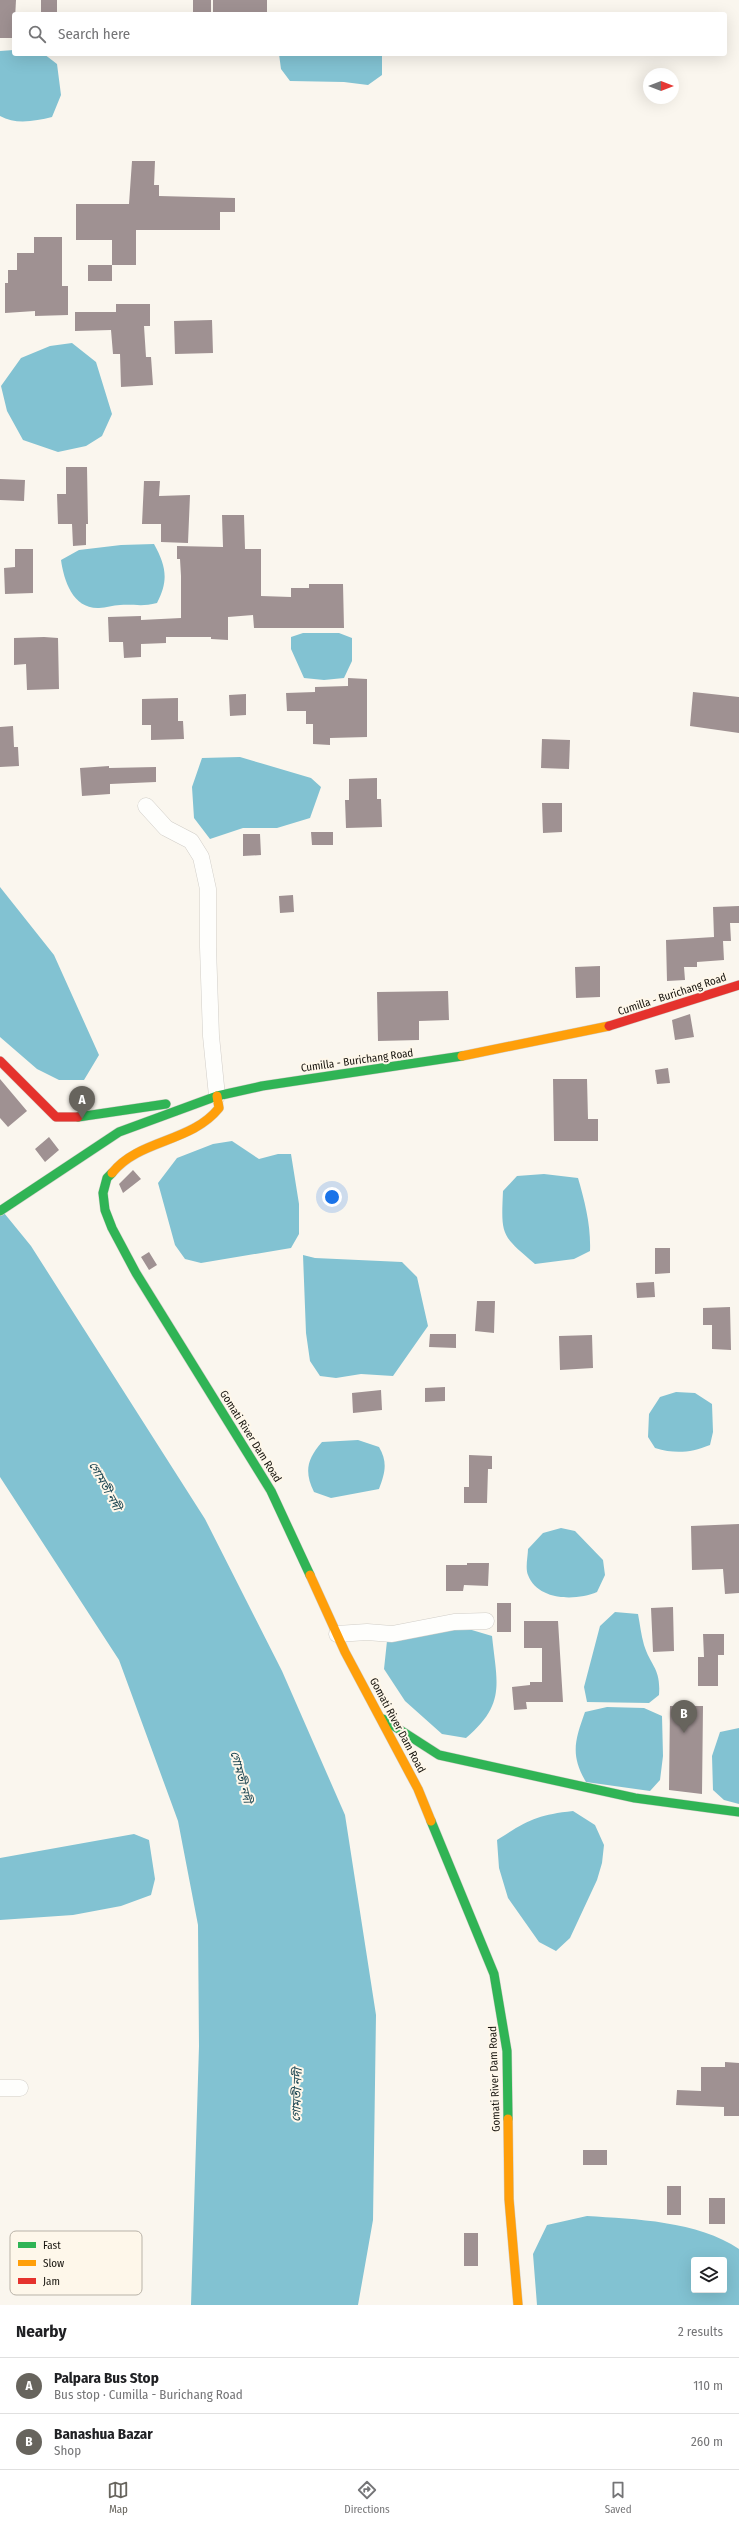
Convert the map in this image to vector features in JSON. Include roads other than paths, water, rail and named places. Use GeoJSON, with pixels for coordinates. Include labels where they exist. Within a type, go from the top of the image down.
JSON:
{"type":"FeatureCollection","features":[{"type":"Feature","properties":{"kind":"main road","name":"Cumilla - Burichang Road"},"geometry":{"type":"LineString","coordinates":[[0,1211],[119,1132],[217,1096],[262,1086],[457,1058],[623,1023],[739,985]]}},
{"type":"Feature","properties":{"kind":"main road"},"geometry":{"type":"LineString","coordinates":[[0,1061],[56,1116],[88,1115],[217,1096]]}},
{"type":"Feature","properties":{"kind":"main road","name":"Gomati River Dam Road"},"geometry":{"type":"LineString","coordinates":[[217,1096],[219,1108],[213,1117],[198,1128],[133,1153],[111,1169],[102,1190],[105,1204],[116,1237],[136,1273],[271,1491],[337,1634],[418,1789],[494,1974],[507,2051],[509,2199],[518,2305]]}},
{"type":"Feature","properties":{"kind":"main road"},"geometry":{"type":"LineString","coordinates":[[382,1719],[438,1755],[635,1798],[739,1812]]}},
{"type":"Feature","properties":{"kind":"street"},"geometry":{"type":"LineString","coordinates":[[146,806],[166,828],[191,840],[201,857],[208,889],[208,948],[211,1036],[217,1096]]}},
{"type":"Feature","properties":{"kind":"street"},"geometry":{"type":"LineString","coordinates":[[337,1634],[367,1632],[392,1634],[454,1622],[486,1621]]}},
{"type":"Feature","properties":{"kind":"street"},"geometry":{"type":"LineString","coordinates":[[0,2088],[20,2088]]}},
{"type":"Feature","properties":{"kind":"water"},"geometry":{"type":"Polygon","coordinates":[[[12,50],[12,56],[47,56],[57,64],[61,95],[52,117],[32,121],[12,121],[0,116],[0,51],[12,50]]]}},
{"type":"Feature","properties":{"kind":"water"},"geometry":{"type":"Polygon","coordinates":[[[279,56],[382,56],[382,75],[368,85],[344,82],[290,81],[281,69],[279,56]]]}},
{"type":"Feature","properties":{"kind":"water"},"geometry":{"type":"Polygon","coordinates":[[[72,343],[96,362],[112,414],[102,436],[86,446],[58,452],[23,440],[7,411],[1,386],[21,358],[50,346],[72,343]]]}},
{"type":"Feature","properties":{"kind":"water"},"geometry":{"type":"Polygon","coordinates":[[[154,544],[161,559],[164,573],[163,587],[157,603],[143,605],[117,605],[102,608],[90,607],[76,599],[67,585],[61,560],[79,550],[121,545],[154,544]]]}},
{"type":"Feature","properties":{"kind":"water"},"geometry":{"type":"Polygon","coordinates":[[[303,633],[339,633],[352,638],[352,661],[344,678],[324,680],[304,678],[291,649],[291,637],[303,633]]]}},
{"type":"Feature","properties":{"kind":"water"},"geometry":{"type":"Polygon","coordinates":[[[240,757],[311,778],[321,787],[310,818],[277,828],[243,828],[210,839],[194,818],[192,787],[202,758],[240,757]]]}},
{"type":"Feature","properties":{"kind":"water"},"geometry":{"type":"Polygon","coordinates":[[[0,887],[54,955],[99,1055],[84,1080],[59,1080],[37,1069],[0,1037],[0,887]]]}},
{"type":"Feature","properties":{"kind":"water"},"geometry":{"type":"Polygon","coordinates":[[[232,1141],[259,1159],[278,1154],[291,1154],[299,1204],[299,1234],[291,1248],[201,1263],[185,1259],[175,1245],[158,1183],[177,1158],[213,1144],[232,1141]]]}},
{"type":"Feature","properties":{"kind":"water"},"geometry":{"type":"Polygon","coordinates":[[[544,1174],[578,1178],[590,1232],[590,1251],[574,1259],[535,1264],[515,1247],[506,1234],[502,1217],[503,1191],[517,1176],[544,1174]]]}},
{"type":"Feature","properties":{"kind":"water","name":"গোমতী নদী"},"geometry":{"type":"Polygon","coordinates":[[[0,1208],[31,1246],[205,1519],[282,1671],[345,1815],[376,2015],[373,2220],[358,2305],[191,2305],[199,2046],[198,1925],[178,1821],[119,1660],[0,1477],[0,1208]]]}},
{"type":"Feature","properties":{"kind":"water"},"geometry":{"type":"Polygon","coordinates":[[[303,1255],[315,1258],[402,1262],[417,1277],[428,1326],[393,1376],[361,1374],[336,1378],[320,1376],[310,1361],[306,1333],[303,1255]]]}},
{"type":"Feature","properties":{"kind":"water"},"geometry":{"type":"Polygon","coordinates":[[[676,1392],[695,1393],[712,1404],[713,1432],[710,1445],[696,1450],[682,1452],[655,1448],[648,1437],[649,1414],[660,1397],[676,1392]]]}},
{"type":"Feature","properties":{"kind":"water"},"geometry":{"type":"Polygon","coordinates":[[[358,1440],[379,1447],[382,1452],[385,1468],[379,1489],[331,1498],[314,1492],[308,1472],[310,1460],[322,1442],[358,1440]]]}},
{"type":"Feature","properties":{"kind":"water"},"geometry":{"type":"Polygon","coordinates":[[[561,1528],[575,1531],[603,1560],[605,1575],[597,1592],[579,1597],[558,1597],[540,1590],[533,1584],[527,1572],[528,1549],[543,1533],[561,1528]]]}},
{"type":"Feature","properties":{"kind":"water"},"geometry":{"type":"Polygon","coordinates":[[[615,1612],[638,1614],[644,1645],[657,1673],[659,1686],[659,1695],[649,1703],[587,1702],[584,1687],[600,1626],[615,1612]]]}},
{"type":"Feature","properties":{"kind":"water"},"geometry":{"type":"Polygon","coordinates":[[[455,1625],[492,1636],[496,1667],[496,1692],[493,1703],[488,1714],[479,1726],[466,1738],[442,1734],[405,1701],[384,1669],[387,1641],[455,1625]]]}},
{"type":"Feature","properties":{"kind":"water"},"geometry":{"type":"Polygon","coordinates":[[[607,1707],[644,1708],[662,1716],[663,1756],[660,1780],[650,1791],[586,1782],[578,1764],[576,1755],[579,1731],[585,1712],[607,1707]]]}},
{"type":"Feature","properties":{"kind":"water"},"geometry":{"type":"Polygon","coordinates":[[[739,1728],[739,1804],[724,1800],[713,1790],[712,1756],[720,1732],[739,1728]]]}},
{"type":"Feature","properties":{"kind":"water"},"geometry":{"type":"Polygon","coordinates":[[[573,1811],[595,1825],[604,1845],[602,1863],[597,1880],[570,1938],[556,1951],[539,1942],[508,1898],[499,1868],[497,1840],[525,1823],[550,1814],[573,1811]]]}},
{"type":"Feature","properties":{"kind":"water"},"geometry":{"type":"Polygon","coordinates":[[[134,1834],[149,1840],[155,1879],[151,1895],[121,1906],[73,1915],[0,1920],[0,1858],[134,1834]]]}},
{"type":"Feature","properties":{"kind":"water"},"geometry":{"type":"Polygon","coordinates":[[[587,2216],[645,2220],[686,2227],[705,2232],[739,2249],[739,2305],[537,2305],[533,2254],[547,2225],[587,2216]]]}},
{"type":"Feature","properties":{"kind":"place","name":"Palpara Bus Stop"},"geometry":{"type":"Point","coordinates":[82,1119]}},
{"type":"Feature","properties":{"kind":"place","name":"Banashua Bazar"},"geometry":{"type":"Point","coordinates":[684,1733]}}]}
